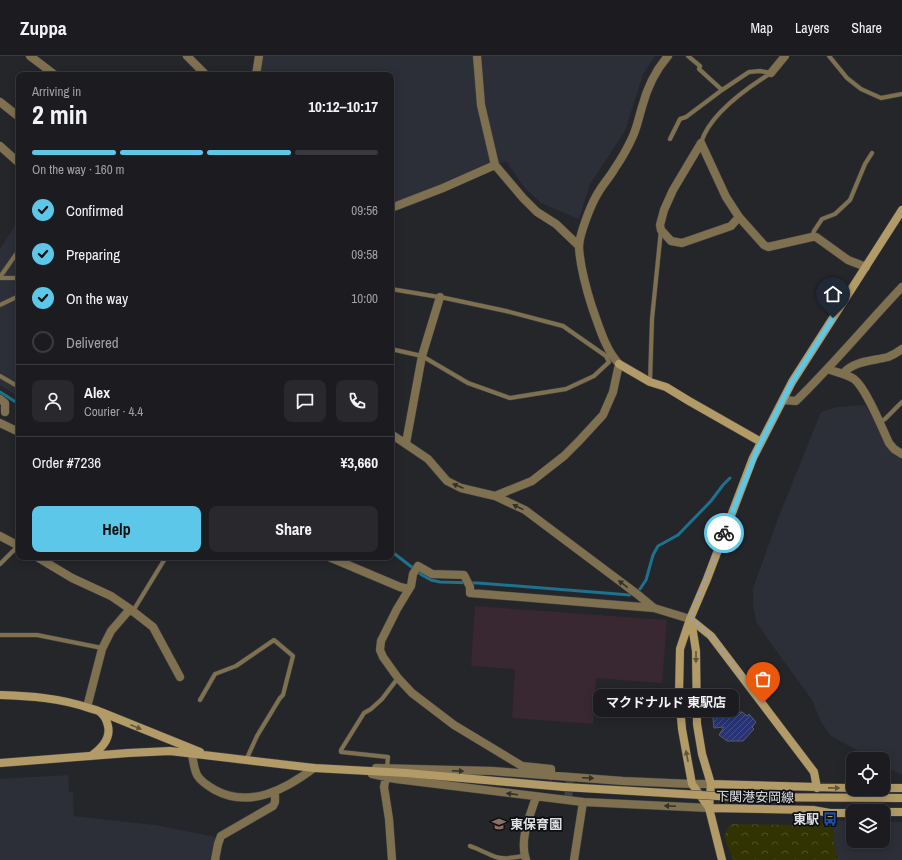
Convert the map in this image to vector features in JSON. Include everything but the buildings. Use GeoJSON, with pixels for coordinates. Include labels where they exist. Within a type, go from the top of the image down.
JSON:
{"type":"FeatureCollection","features":[{"type":"Feature","properties":{"kind":"street"},"geometry":{"type":"LineString","coordinates":[[30,56],[51,72]]}},
{"type":"Feature","properties":{"kind":"street"},"geometry":{"type":"LineString","coordinates":[[187,56],[203,72]]}},
{"type":"Feature","properties":{"kind":"street"},"geometry":{"type":"LineString","coordinates":[[256,72],[259,56]]}},
{"type":"Feature","properties":{"kind":"street"},"geometry":{"type":"LineString","coordinates":[[477,56],[481,105],[495,164],[523,198],[537,212],[556,224],[579,246]]}},
{"type":"Feature","properties":{"kind":"street"},"geometry":{"type":"LineString","coordinates":[[668,56],[661,65],[650,85],[636,130],[628,146],[616,168],[598,192],[590,207],[579,246],[581,267],[586,289],[609,350],[619,364],[650,382],[666,387],[761,442]]}},
{"type":"Feature","properties":{"kind":"street"},"geometry":{"type":"LineString","coordinates":[[771,74],[785,56]]}},
{"type":"Feature","properties":{"kind":"street"},"geometry":{"type":"LineString","coordinates":[[0,102],[16,115]]}},
{"type":"Feature","properties":{"kind":"street"},"geometry":{"type":"LineString","coordinates":[[701,143],[726,197],[739,217],[764,245],[768,247],[812,236],[816,237],[848,260],[866,267]]}},
{"type":"Feature","properties":{"kind":"street"},"geometry":{"type":"LineString","coordinates":[[701,143],[673,190],[664,210],[660,225],[661,230],[671,241],[682,243],[732,226],[739,217]]}},
{"type":"Feature","properties":{"kind":"street"},"geometry":{"type":"LineString","coordinates":[[0,146],[16,160]]}},
{"type":"Feature","properties":{"kind":"street"},"geometry":{"type":"LineString","coordinates":[[394,207],[443,188],[495,164]]}},
{"type":"Feature","properties":{"kind":"street","name":"下関港安岡線"},"geometry":{"type":"LineString","coordinates":[[846,812],[830,813],[813,810],[709,808],[692,784],[682,728],[679,695],[680,649],[690,618],[707,579],[753,458],[761,442],[809,354],[902,210]]}},
{"type":"Feature","properties":{"kind":"street"},"geometry":{"type":"LineString","coordinates":[[783,400],[796,401],[902,287]]}},
{"type":"Feature","properties":{"kind":"street"},"geometry":{"type":"LineString","coordinates":[[406,443],[422,356],[440,297]]}},
{"type":"Feature","properties":{"kind":"street"},"geometry":{"type":"LineString","coordinates":[[843,374],[852,366],[888,357],[902,349]]}},
{"type":"Feature","properties":{"kind":"street"},"geometry":{"type":"LineString","coordinates":[[495,496],[532,481],[564,456],[604,415],[613,392],[619,364]]}},
{"type":"Feature","properties":{"kind":"street"},"geometry":{"type":"LineString","coordinates":[[827,369],[853,378],[860,387],[889,443],[894,449],[902,454]]}},
{"type":"Feature","properties":{"kind":"street"},"geometry":{"type":"LineString","coordinates":[[0,399],[5,403],[5,412]]}},
{"type":"Feature","properties":{"kind":"street"},"geometry":{"type":"LineString","coordinates":[[0,423],[16,431]]}},
{"type":"Feature","properties":{"kind":"street"},"geometry":{"type":"LineString","coordinates":[[394,436],[428,459],[447,481],[461,488],[495,496],[525,510],[654,608]]}},
{"type":"Feature","properties":{"kind":"street"},"geometry":{"type":"LineString","coordinates":[[0,536],[16,544]]}},
{"type":"Feature","properties":{"kind":"street"},"geometry":{"type":"LineString","coordinates":[[44,560],[72,578],[111,596],[154,627],[180,677]]}},
{"type":"Feature","properties":{"kind":"street"},"geometry":{"type":"LineString","coordinates":[[336,560],[400,587],[409,589]]}},
{"type":"Feature","properties":{"kind":"street"},"geometry":{"type":"LineString","coordinates":[[551,776],[551,769],[522,766],[454,725],[420,700],[398,678],[382,657],[380,650],[381,641],[411,586],[415,570],[418,566],[432,574],[465,576],[470,587],[470,593],[654,608],[690,618],[711,636],[814,772],[817,788]]}},
{"type":"Feature","properties":{"kind":"street"},"geometry":{"type":"LineString","coordinates":[[87,707],[103,648],[111,631],[132,610]]}},
{"type":"Feature","properties":{"kind":"street","name":"下関港安岡線"},"geometry":{"type":"LineString","coordinates":[[690,618],[696,651],[697,724],[702,754],[711,784],[846,788]]}},
{"type":"Feature","properties":{"kind":"street"},"geometry":{"type":"LineString","coordinates":[[0,695],[48,698],[87,707],[210,756]]}},
{"type":"Feature","properties":{"kind":"street"},"geometry":{"type":"LineString","coordinates":[[90,757],[100,749],[108,736],[107,722],[100,712]]}},
{"type":"Feature","properties":{"kind":"street"},"geometry":{"type":"LineString","coordinates":[[0,763],[170,751],[314,768],[406,773],[564,787],[734,797],[902,798]]}},
{"type":"Feature","properties":{"kind":"street"},"geometry":{"type":"LineString","coordinates":[[192,754],[194,771],[199,780],[223,794],[250,798],[275,792],[304,776],[314,768]]}},
{"type":"Feature","properties":{"kind":"street"},"geometry":{"type":"LineString","coordinates":[[349,770],[388,768],[492,772],[711,784],[709,808],[722,860]]}},
{"type":"Feature","properties":{"kind":"street"},"geometry":{"type":"LineString","coordinates":[[349,770],[396,779],[583,802],[709,808]]}},
{"type":"Feature","properties":{"kind":"street"},"geometry":{"type":"LineString","coordinates":[[386,777],[384,787],[392,860]]}},
{"type":"Feature","properties":{"kind":"street"},"geometry":{"type":"LineString","coordinates":[[890,788],[902,788]]}},
{"type":"Feature","properties":{"kind":"street"},"geometry":{"type":"LineString","coordinates":[[215,860],[220,836],[272,806],[275,802],[275,792]]}},
{"type":"Feature","properties":{"kind":"street"},"geometry":{"type":"LineString","coordinates":[[525,858],[524,839],[536,797]]}},
{"type":"Feature","properties":{"kind":"street"},"geometry":{"type":"LineString","coordinates":[[574,860],[583,802]]}},
{"type":"Feature","properties":{"kind":"street"},"geometry":{"type":"LineString","coordinates":[[890,812],[902,812]]}},
{"type":"Feature","properties":{"kind":"lane"},"geometry":{"type":"LineString","coordinates":[[688,56],[700,66],[699,69],[722,90]]}},
{"type":"Feature","properties":{"kind":"lane"},"geometry":{"type":"LineString","coordinates":[[829,56],[847,78],[861,89],[881,98],[902,94]]}},
{"type":"Feature","properties":{"kind":"lane"},"geometry":{"type":"LineString","coordinates":[[670,139],[680,119],[686,117],[749,72],[760,71],[771,74]]}},
{"type":"Feature","properties":{"kind":"lane"},"geometry":{"type":"LineString","coordinates":[[701,143],[704,134],[721,113],[756,84],[771,74]]}},
{"type":"Feature","properties":{"kind":"lane"},"geometry":{"type":"LineString","coordinates":[[812,236],[822,219],[835,214],[850,200],[865,164],[872,153]]}},
{"type":"Feature","properties":{"kind":"lane"},"geometry":{"type":"LineString","coordinates":[[650,382],[652,319],[661,230]]}},
{"type":"Feature","properties":{"kind":"lane"},"geometry":{"type":"LineString","coordinates":[[0,277],[16,254]]}},
{"type":"Feature","properties":{"kind":"lane"},"geometry":{"type":"LineString","coordinates":[[0,277],[16,278]]}},
{"type":"Feature","properties":{"kind":"lane"},"geometry":{"type":"LineString","coordinates":[[394,289],[440,297],[506,311],[563,326],[606,356],[609,362],[594,376],[566,389],[510,398],[468,383],[422,356],[394,349]]}},
{"type":"Feature","properties":{"kind":"lane"},"geometry":{"type":"LineString","coordinates":[[0,305],[16,297]]}},
{"type":"Feature","properties":{"kind":"lane"},"geometry":{"type":"LineString","coordinates":[[0,376],[16,385]]}},
{"type":"Feature","properties":{"kind":"lane"},"geometry":{"type":"LineString","coordinates":[[879,422],[885,419],[902,402]]}},
{"type":"Feature","properties":{"kind":"lane"},"geometry":{"type":"LineString","coordinates":[[0,564],[16,547]]}},
{"type":"Feature","properties":{"kind":"lane"},"geometry":{"type":"LineString","coordinates":[[132,610],[164,560]]}},
{"type":"Feature","properties":{"kind":"lane"},"geometry":{"type":"LineString","coordinates":[[0,635],[37,635],[103,648]]}},
{"type":"Feature","properties":{"kind":"lane"},"geometry":{"type":"LineString","coordinates":[[200,700],[215,674],[236,666],[274,640],[293,656],[284,695],[280,698],[257,736],[246,761]]}},
{"type":"Feature","properties":{"kind":"lane"},"geometry":{"type":"LineString","coordinates":[[388,768],[388,757],[341,752],[341,750],[364,713],[382,699],[398,678]]}},
{"type":"Feature","properties":{"kind":"lane"},"geometry":{"type":"LineString","coordinates":[[470,846],[504,859],[525,858]]}},
{"type":"Feature","properties":{"kind":"shaded area"},"geometry":{"type":"Polygon","coordinates":[[[259,56],[655,56],[643,74],[625,131],[590,184],[579,219],[541,203],[524,187],[506,161],[394,207],[394,72],[258,72],[259,56]]]}},
{"type":"Feature","properties":{"kind":"shaded area"},"geometry":{"type":"Polygon","coordinates":[[[16,224],[16,395],[0,385],[0,249],[16,224]]]}},
{"type":"Feature","properties":{"kind":"shaded area"},"geometry":{"type":"Polygon","coordinates":[[[865,405],[892,451],[902,458],[902,775],[890,769],[890,752],[860,752],[831,736],[821,722],[812,700],[756,621],[753,605],[753,588],[779,516],[821,412],[837,407],[865,405]]]}},
{"type":"Feature","properties":{"kind":"shaded area"},"geometry":{"type":"Polygon","coordinates":[[[475,606],[667,620],[662,683],[596,678],[593,724],[512,718],[515,669],[471,666],[475,606]]]}},
{"type":"Feature","properties":{"kind":"shaded area"},"geometry":{"type":"Polygon","coordinates":[[[68,775],[69,792],[73,792],[74,816],[155,825],[216,837],[212,860],[0,860],[0,779],[68,775]]]}},
{"type":"Feature","properties":{"kind":"shaded area"},"geometry":{"type":"Polygon","coordinates":[[[831,820],[846,821],[846,848],[890,848],[890,822],[902,822],[902,860],[837,860],[831,820]]]}},
{"type":"Feature","properties":{"kind":"green space"},"geometry":{"type":"Polygon","coordinates":[[[831,820],[837,860],[733,860],[724,836],[729,826],[732,824],[808,825],[831,820]]]}},
{"type":"Feature","properties":{"kind":"waterway"},"geometry":{"type":"LineString","coordinates":[[0,392],[16,402]]}},
{"type":"Feature","properties":{"kind":"waterway"},"geometry":{"type":"LineString","coordinates":[[640,589],[646,580],[653,555],[658,546],[678,535],[711,501],[730,478]]}},
{"type":"Feature","properties":{"kind":"waterway"},"geometry":{"type":"LineString","coordinates":[[394,553],[422,575],[431,580],[440,582],[478,583],[630,595]]}},
{"type":"Feature","properties":{"kind":"tunnel"},"geometry":{"type":"LineString","coordinates":[[568,800],[570,777]]}},
{"type":"Feature","properties":{"kind":"way so far"},"geometry":{"type":"LineString","coordinates":[[724,533],[707,579],[690,618],[711,636],[763,703]]}},
{"type":"Feature","properties":{"kind":"place","name":"マクドナルド 東駅店"},"geometry":{"type":"Point","coordinates":[763,703]}},
{"type":"Feature","properties":{"kind":"place","name":"東駅"},"geometry":{"type":"Point","coordinates":[830,819]}},
{"type":"Feature","properties":{"kind":"place","name":"東保育園"},"geometry":{"type":"Point","coordinates":[499,824]}},
{"type":"Feature","properties":{"kind":"route"},"geometry":{"type":"LineString","coordinates":[[724,533],[757,450],[792,382],[833,318]]}}]}
